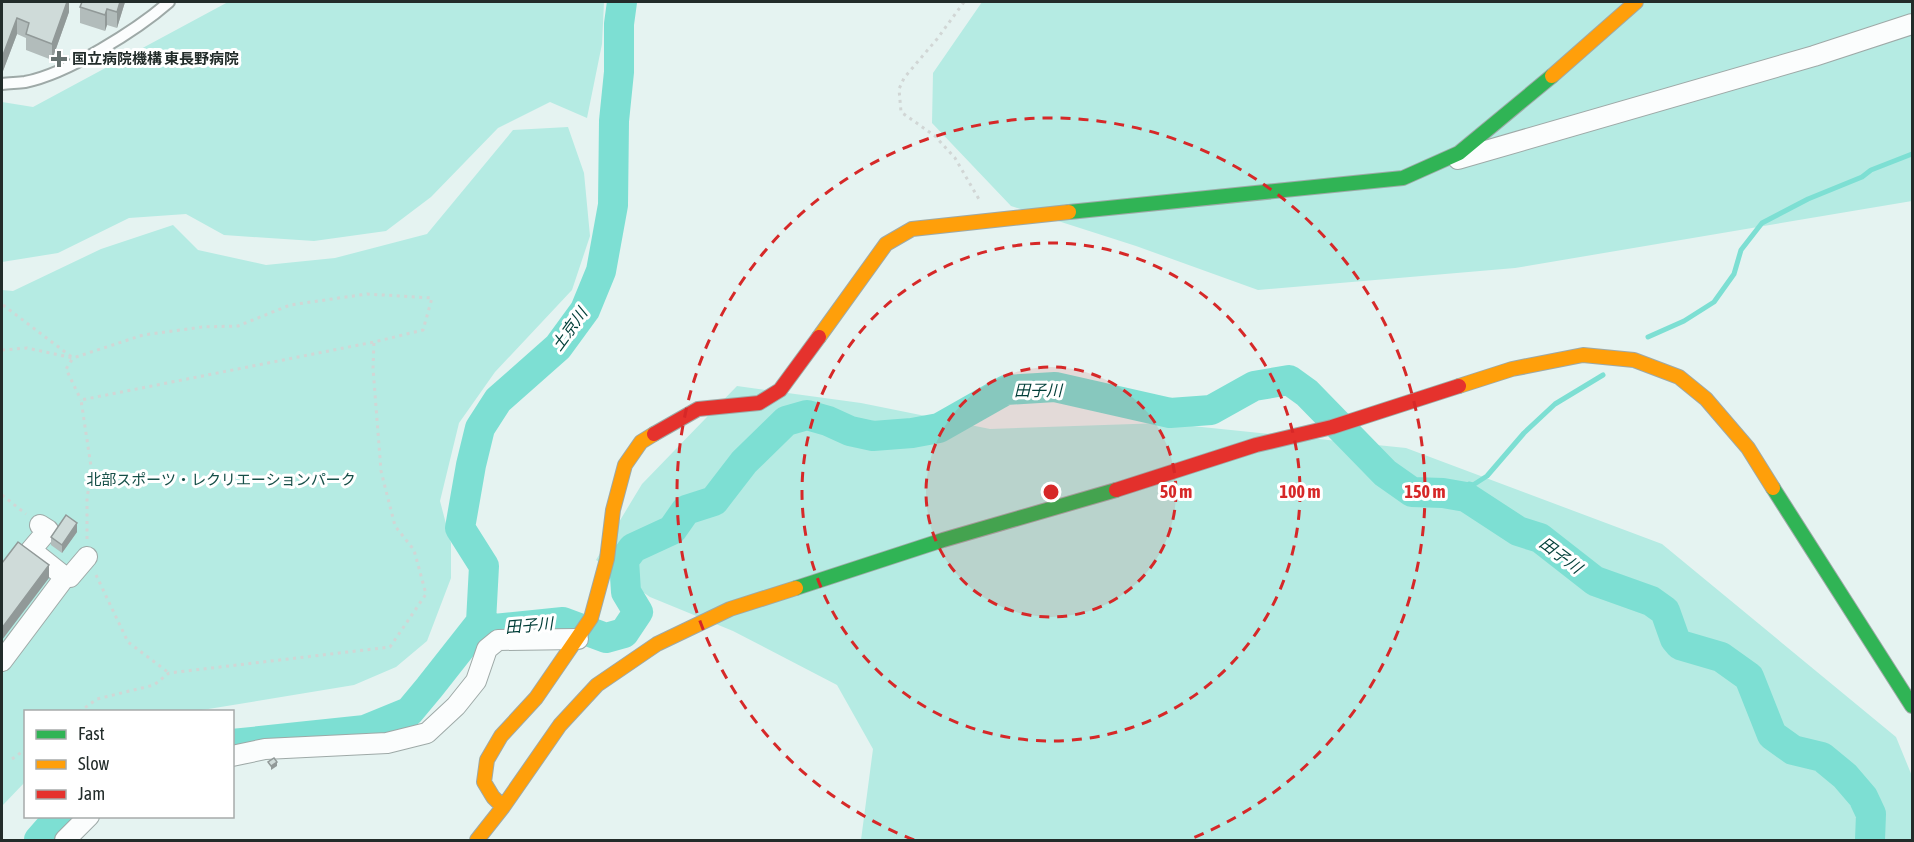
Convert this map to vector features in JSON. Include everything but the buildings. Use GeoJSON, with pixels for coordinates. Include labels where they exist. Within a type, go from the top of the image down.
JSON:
{"type":"FeatureCollection","features":[{"type":"Feature","properties":{"kind":"street"},"geometry":{"type":"LineString","coordinates":[[504,807],[484,782],[487,760],[501,736],[537,698],[591,618],[607,559],[618,487],[625,465],[641,442],[698,409],[759,403],[780,390],[886,244],[912,230],[1220,195],[1383,182],[1403,178],[1459,153],[1558,71],[1635,2]]}},
{"type":"Feature","properties":{"kind":"street"},"geometry":{"type":"LineString","coordinates":[[1432,166],[1814,56],[1912,24]]}},
{"type":"Feature","properties":{"kind":"street"},"geometry":{"type":"LineString","coordinates":[[477,840],[504,807],[560,725],[597,685],[657,644],[730,609],[1018,517],[1142,483],[1256,446],[1332,427],[1512,369],[1583,355],[1634,360],[1679,377],[1706,399],[1748,448],[1912,706]]}},
{"type":"Feature","properties":{"kind":"street"},"geometry":{"type":"LineString","coordinates":[[40,525],[48,530],[31,550],[65,578]]}},
{"type":"Feature","properties":{"kind":"street"},"geometry":{"type":"LineString","coordinates":[[2,661],[65,578],[70,577],[87,557]]}},
{"type":"Feature","properties":{"kind":"street"},"geometry":{"type":"LineString","coordinates":[[234,756],[265,749],[387,743],[427,733],[456,706],[476,681],[487,650],[498,640],[580,637]]}},
{"type":"Feature","properties":{"kind":"street"},"geometry":{"type":"LineString","coordinates":[[65,840],[87,818]]}},
{"type":"Feature","properties":{"kind":"lane"},"geometry":{"type":"LineString","coordinates":[[2,84],[25,82],[53,73],[89,55],[149,19],[169,2]]}},
{"type":"Feature","properties":{"kind":"path"},"geometry":{"type":"LineString","coordinates":[[964,2],[904,78],[899,89],[902,112],[935,136],[955,158],[981,204],[987,222]]}},
{"type":"Feature","properties":{"kind":"path"},"geometry":{"type":"LineString","coordinates":[[2,350],[27,348],[73,358],[143,336],[202,327],[238,326],[290,305],[367,294],[432,298],[423,330],[374,342],[81,400]]}},
{"type":"Feature","properties":{"kind":"path"},"geometry":{"type":"LineString","coordinates":[[3,305],[73,358]]}},
{"type":"Feature","properties":{"kind":"path"},"geometry":{"type":"LineString","coordinates":[[80,710],[97,699],[154,685],[169,673],[390,647],[426,594],[414,550],[395,526],[381,471],[373,368],[374,342]]}},
{"type":"Feature","properties":{"kind":"path"},"geometry":{"type":"LineString","coordinates":[[73,358],[66,369],[81,400],[92,473],[87,496],[87,557],[128,642],[169,673]]}},
{"type":"Feature","properties":{"kind":"path"},"geometry":{"type":"LineString","coordinates":[[2,495],[40,525]]}},
{"type":"Feature","properties":{"kind":"path"},"geometry":{"type":"LineString","coordinates":[[12,759],[24,750]]}},
{"type":"Feature","properties":{"kind":"green space"},"geometry":{"type":"Polygon","coordinates":[[[228,2],[604,2],[602,44],[587,118],[550,102],[498,128],[431,197],[386,231],[314,241],[224,235],[186,214],[129,218],[58,253],[2,262],[2,102],[33,107],[228,2]]]}},
{"type":"Feature","properties":{"kind":"green space"},"geometry":{"type":"Polygon","coordinates":[[[982,2],[1912,2],[1912,201],[1515,268],[1258,290],[1136,246],[1011,206],[932,123],[933,73],[982,2]]]}},
{"type":"Feature","properties":{"kind":"green space","name":"北部スポーツ・レクリエーションパーク"},"geometry":{"type":"Polygon","coordinates":[[[568,127],[584,173],[590,236],[572,290],[495,372],[459,423],[440,501],[451,543],[451,578],[427,641],[396,667],[354,685],[202,710],[24,710],[24,783],[2,806],[2,290],[13,291],[101,249],[173,225],[198,250],[266,265],[335,258],[427,234],[513,130],[568,127]]]}},
{"type":"Feature","properties":{"kind":"green space"},"geometry":{"type":"Polygon","coordinates":[[[737,386],[861,403],[990,429],[1163,423],[1406,448],[1662,544],[1896,737],[1912,776],[1912,840],[861,840],[873,749],[837,685],[733,631],[650,597],[596,560],[642,484],[737,386]]]}},
{"type":"Feature","properties":{"kind":"waterway","name":"土京川"},"geometry":{"type":"LineString","coordinates":[[481,622],[484,566],[460,528],[471,465],[480,428],[498,400],[558,347],[585,310],[601,271],[613,205],[614,121],[622,2]]}},
{"type":"Feature","properties":{"kind":"waterway"},"geometry":{"type":"LineString","coordinates":[[1648,337],[1684,321],[1714,302],[1734,274],[1741,250],[1762,223],[1808,199],[1862,177],[1871,170],[1912,154]]}},
{"type":"Feature","properties":{"kind":"waterway"},"geometry":{"type":"LineString","coordinates":[[1458,495],[1469,484],[1473,485],[1487,476],[1524,433],[1555,404],[1603,375]]}},
{"type":"Feature","properties":{"kind":"waterway","name":"田子川"},"geometry":{"type":"LineString","coordinates":[[481,622],[494,629],[563,622],[606,638],[624,633],[638,612],[626,592],[624,560],[633,548],[672,530],[686,510],[714,501],[744,462],[786,421],[807,415],[850,431],[873,436],[912,433],[939,428],[1006,390],[1055,387],[1170,413],[1211,410],[1254,386],[1289,380],[1307,393],[1385,473],[1412,492],[1443,493],[1466,497],[1518,531],[1540,538],[1595,581],[1651,601],[1665,611],[1675,639],[1680,645],[1721,657],[1749,677],[1772,735],[1793,750],[1822,757],[1845,776],[1863,797],[1871,814],[1870,840]]}},
{"type":"Feature","properties":{"kind":"waterway","name":"田子川"},"geometry":{"type":"LineString","coordinates":[[234,744],[365,730],[409,712],[481,622]]}},
{"type":"Feature","properties":{"kind":"waterway","name":"田子川"},"geometry":{"type":"LineString","coordinates":[[39,840],[58,818]]}},
{"type":"Feature","properties":{"kind":"traffic: fast"},"geometry":{"type":"LineString","coordinates":[[1069,212],[1403,178],[1459,153],[1552,76]]}},
{"type":"Feature","properties":{"kind":"traffic: fast"},"geometry":{"type":"LineString","coordinates":[[1773,488],[1912,706]]}},
{"type":"Feature","properties":{"kind":"traffic: fast"},"geometry":{"type":"LineString","coordinates":[[796,588],[943,540],[1116,490]]}},
{"type":"Feature","properties":{"kind":"traffic: slow"},"geometry":{"type":"LineString","coordinates":[[1552,76],[1636,2]]}},
{"type":"Feature","properties":{"kind":"traffic: slow"},"geometry":{"type":"LineString","coordinates":[[819,337],[886,244],[912,229],[1069,212]]}},
{"type":"Feature","properties":{"kind":"traffic: slow"},"geometry":{"type":"LineString","coordinates":[[1459,386],[1512,369],[1583,355],[1634,360],[1679,377],[1706,399],[1748,448],[1773,488]]}},
{"type":"Feature","properties":{"kind":"traffic: slow"},"geometry":{"type":"LineString","coordinates":[[503,807],[493,797],[484,782],[487,760],[501,736],[536,698],[591,618],[607,559],[613,510],[625,465],[641,442],[654,434]]}},
{"type":"Feature","properties":{"kind":"traffic: slow"},"geometry":{"type":"LineString","coordinates":[[477,840],[560,725],[597,685],[657,644],[730,609],[796,588]]}},
{"type":"Feature","properties":{"kind":"traffic: jam"},"geometry":{"type":"LineString","coordinates":[[654,434],[698,409],[759,403],[780,390],[819,337]]}},
{"type":"Feature","properties":{"kind":"traffic: jam"},"geometry":{"type":"LineString","coordinates":[[1116,490],[1256,445],[1332,427],[1459,386]]}},
{"type":"Feature","properties":{"kind":"place","name":"国立病院機構 東長野病院"},"geometry":{"type":"Point","coordinates":[59,59]}}]}
